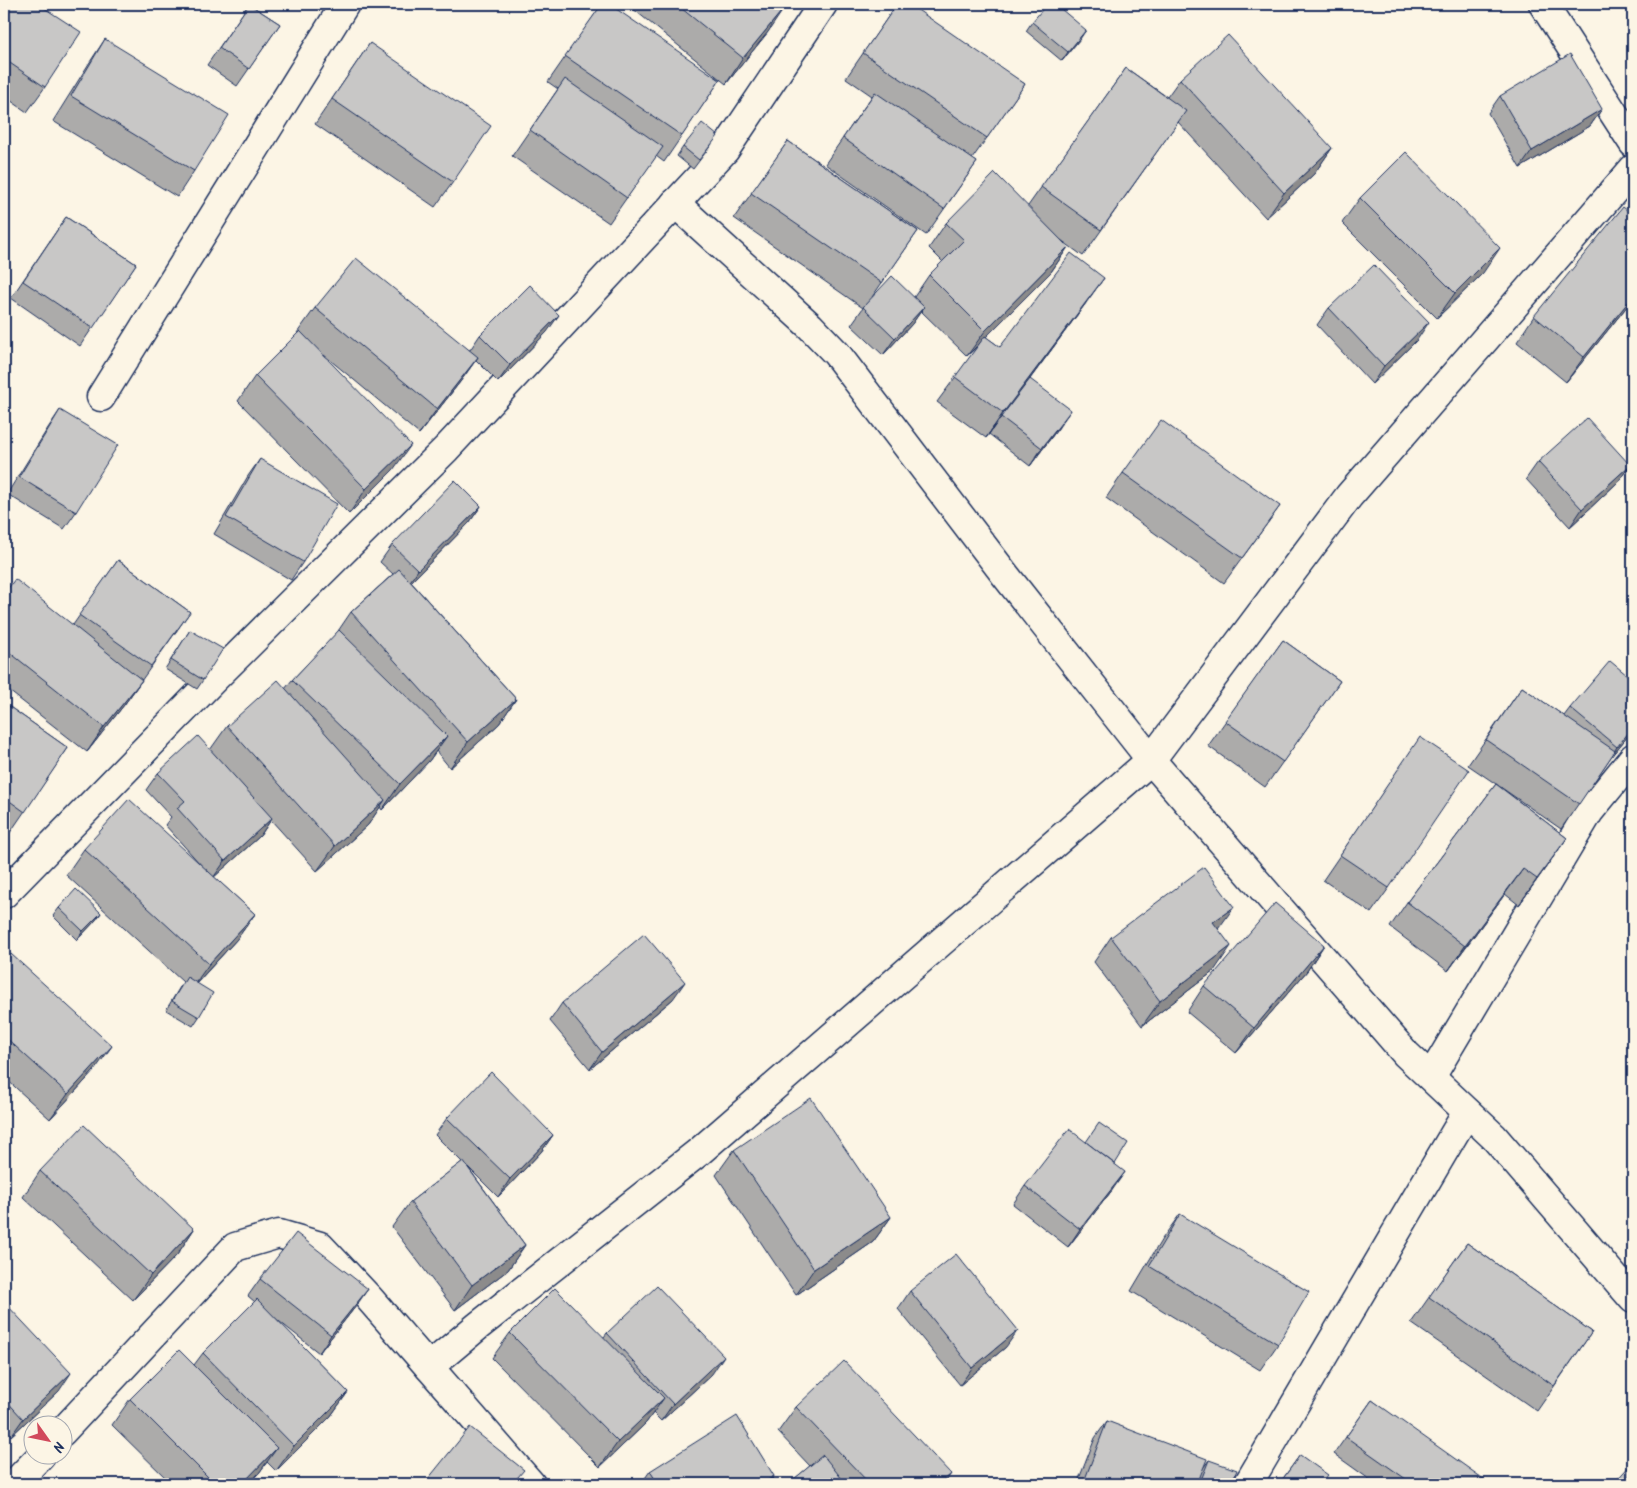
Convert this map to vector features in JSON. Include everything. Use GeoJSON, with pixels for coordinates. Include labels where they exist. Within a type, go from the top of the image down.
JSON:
{"type":"FeatureCollection","features":[{"type":"Feature","properties":{"kind":"street"},"geometry":{"type":"LineString","coordinates":[[101,397],[345,4]]}},
{"type":"Feature","properties":{"kind":"street"},"geometry":{"type":"LineString","coordinates":[[4,894],[213,680],[446,449],[725,150],[823,4]]}},
{"type":"Feature","properties":{"kind":"street"},"geometry":{"type":"LineString","coordinates":[[1543,4],[1633,143]]}},
{"type":"Feature","properties":{"kind":"street"},"geometry":{"type":"LineString","coordinates":[[429,1367],[478,1326],[700,1151],[1150,760],[1349,496],[1633,169]]}},
{"type":"Feature","properties":{"kind":"street"},"geometry":{"type":"LineString","coordinates":[[675,203],[810,326],[836,353],[1150,760],[1406,1054],[1494,1137],[1633,1298]]}},
{"type":"Feature","properties":{"kind":"street"},"geometry":{"type":"LineString","coordinates":[[1431,1077],[1588,812],[1633,758]]}},
{"type":"Feature","properties":{"kind":"street"},"geometry":{"type":"LineString","coordinates":[[1248,1484],[1467,1112]]}},
{"type":"Feature","properties":{"kind":"street"},"geometry":{"type":"LineString","coordinates":[[72,1421],[235,1247],[279,1234],[320,1246],[368,1297],[531,1484]]}},
{"type":"Feature","properties":{"kind":"street"},"geometry":{"type":"LineString","coordinates":[[14,1484],[31,1466]]}},
{"type":"Feature","properties":{"kind":"building"},"geometry":{"type":"Polygon","coordinates":[[[4,4],[38,4],[81,32],[45,87],[4,59],[4,4]]]}},
{"type":"Feature","properties":{"kind":"building"},"geometry":{"type":"Polygon","coordinates":[[[249,4],[280,24],[249,69],[219,48],[249,4]]]}},
{"type":"Feature","properties":{"kind":"building"},"geometry":{"type":"Polygon","coordinates":[[[602,4],[609,4],[720,80],[682,136],[565,56],[602,4]]]}},
{"type":"Feature","properties":{"kind":"building"},"geometry":{"type":"Polygon","coordinates":[[[676,4],[782,4],[785,7],[743,58],[676,4]]]}},
{"type":"Feature","properties":{"kind":"building"},"geometry":{"type":"Polygon","coordinates":[[[897,4],[909,4],[1025,84],[987,138],[863,53],[897,4]]]}},
{"type":"Feature","properties":{"kind":"building"},"geometry":{"type":"Polygon","coordinates":[[[1047,4],[1055,4],[1086,30],[1068,52],[1032,22],[1047,4]]]}},
{"type":"Feature","properties":{"kind":"building"},"geometry":{"type":"Polygon","coordinates":[[[1228,35],[1332,148],[1284,193],[1180,79],[1228,35]]]}},
{"type":"Feature","properties":{"kind":"building"},"geometry":{"type":"Polygon","coordinates":[[[105,39],[229,115],[194,171],[71,96],[105,39]]]}},
{"type":"Feature","properties":{"kind":"building"},"geometry":{"type":"Polygon","coordinates":[[[370,43],[491,126],[453,182],[332,99],[370,43]]]}},
{"type":"Feature","properties":{"kind":"building"},"geometry":{"type":"Polygon","coordinates":[[[1570,54],[1602,109],[1532,151],[1500,96],[1570,54]]]}},
{"type":"Feature","properties":{"kind":"building"},"geometry":{"type":"Polygon","coordinates":[[[1126,68],[1186,111],[1101,230],[1041,187],[1126,68]]]}},
{"type":"Feature","properties":{"kind":"building"},"geometry":{"type":"Polygon","coordinates":[[[565,79],[663,147],[627,198],[530,130],[565,79]]]}},
{"type":"Feature","properties":{"kind":"building"},"geometry":{"type":"Polygon","coordinates":[[[875,92],[977,162],[944,209],[843,138],[875,92]]]}},
{"type":"Feature","properties":{"kind":"building"},"geometry":{"type":"Polygon","coordinates":[[[702,123],[718,136],[699,160],[683,147],[702,123]]]}},
{"type":"Feature","properties":{"kind":"building"},"geometry":{"type":"Polygon","coordinates":[[[788,141],[918,231],[882,283],[751,193],[788,141]]]}},
{"type":"Feature","properties":{"kind":"building"},"geometry":{"type":"Polygon","coordinates":[[[1406,152],[1500,248],[1455,293],[1360,198],[1406,152]]]}},
{"type":"Feature","properties":{"kind":"building"},"geometry":{"type":"Polygon","coordinates":[[[995,173],[1068,247],[985,331],[929,275],[964,240],[946,223],[995,173]]]}},
{"type":"Feature","properties":{"kind":"building"},"geometry":{"type":"Polygon","coordinates":[[[1623,207],[1633,215],[1633,296],[1584,357],[1534,316],[1623,207]]]}},
{"type":"Feature","properties":{"kind":"building"},"geometry":{"type":"Polygon","coordinates":[[[66,217],[136,264],[93,328],[23,281],[66,217]]]}},
{"type":"Feature","properties":{"kind":"building"},"geometry":{"type":"Polygon","coordinates":[[[1071,253],[1104,278],[1003,413],[955,377],[985,336],[1000,347],[1071,253]]]}},
{"type":"Feature","properties":{"kind":"building"},"geometry":{"type":"Polygon","coordinates":[[[356,258],[478,357],[437,409],[315,308],[356,258]]]}},
{"type":"Feature","properties":{"kind":"building"},"geometry":{"type":"Polygon","coordinates":[[[1374,265],[1429,322],[1384,366],[1329,308],[1374,265]]]}},
{"type":"Feature","properties":{"kind":"building"},"geometry":{"type":"Polygon","coordinates":[[[892,276],[924,307],[895,338],[863,307],[892,276]]]}},
{"type":"Feature","properties":{"kind":"building"},"geometry":{"type":"Polygon","coordinates":[[[530,285],[559,315],[510,365],[480,335],[530,285]]]}},
{"type":"Feature","properties":{"kind":"building"},"geometry":{"type":"Polygon","coordinates":[[[300,331],[411,445],[366,489],[255,376],[300,331]]]}},
{"type":"Feature","properties":{"kind":"building"},"geometry":{"type":"Polygon","coordinates":[[[1030,379],[1071,410],[1042,448],[1001,417],[1030,379]]]}},
{"type":"Feature","properties":{"kind":"building"},"geometry":{"type":"Polygon","coordinates":[[[60,410],[118,445],[76,512],[19,477],[60,410]]]}},
{"type":"Feature","properties":{"kind":"building"},"geometry":{"type":"Polygon","coordinates":[[[1587,418],[1630,465],[1582,509],[1538,462],[1587,418]]]}},
{"type":"Feature","properties":{"kind":"building"},"geometry":{"type":"Polygon","coordinates":[[[1161,420],[1280,506],[1242,558],[1123,473],[1161,420]]]}},
{"type":"Feature","properties":{"kind":"building"},"geometry":{"type":"Polygon","coordinates":[[[260,459],[337,504],[303,562],[226,517],[260,459]]]}},
{"type":"Feature","properties":{"kind":"building"},"geometry":{"type":"Polygon","coordinates":[[[455,480],[481,506],[418,570],[392,545],[455,480]]]}},
{"type":"Feature","properties":{"kind":"building"},"geometry":{"type":"Polygon","coordinates":[[[118,560],[190,612],[151,666],[79,615],[118,560]]]}},
{"type":"Feature","properties":{"kind":"building"},"geometry":{"type":"Polygon","coordinates":[[[399,569],[516,699],[468,742],[351,612],[399,569]]]}},
{"type":"Feature","properties":{"kind":"building"},"geometry":{"type":"Polygon","coordinates":[[[15,579],[142,680],[104,727],[4,648],[4,594],[15,579]]]}},
{"type":"Feature","properties":{"kind":"building"},"geometry":{"type":"Polygon","coordinates":[[[190,630],[223,649],[203,680],[171,660],[190,630]]]}},
{"type":"Feature","properties":{"kind":"building"},"geometry":{"type":"Polygon","coordinates":[[[339,630],[447,736],[400,784],[292,680],[339,630]]]}},
{"type":"Feature","properties":{"kind":"building"},"geometry":{"type":"Polygon","coordinates":[[[1283,640],[1340,681],[1283,762],[1225,721],[1283,640]]]}},
{"type":"Feature","properties":{"kind":"building"},"geometry":{"type":"Polygon","coordinates":[[[1610,661],[1633,680],[1633,727],[1617,747],[1570,708],[1610,661]]]}},
{"type":"Feature","properties":{"kind":"building"},"geometry":{"type":"Polygon","coordinates":[[[278,680],[385,800],[335,846],[227,726],[278,680]]]}},
{"type":"Feature","properties":{"kind":"building"},"geometry":{"type":"Polygon","coordinates":[[[1522,687],[1615,751],[1579,804],[1486,740],[1522,687]]]}},
{"type":"Feature","properties":{"kind":"building"},"geometry":{"type":"Polygon","coordinates":[[[4,703],[68,748],[25,812],[4,797],[4,703]]]}},
{"type":"Feature","properties":{"kind":"building"},"geometry":{"type":"Polygon","coordinates":[[[198,736],[272,818],[225,861],[177,808],[185,801],[158,773],[198,736]]]}},
{"type":"Feature","properties":{"kind":"building"},"geometry":{"type":"Polygon","coordinates":[[[1420,737],[1469,770],[1389,888],[1340,855],[1420,737]]]}},
{"type":"Feature","properties":{"kind":"building"},"geometry":{"type":"Polygon","coordinates":[[[1496,784],[1567,838],[1537,879],[1523,869],[1465,946],[1407,902],[1496,784]]]}},
{"type":"Feature","properties":{"kind":"building"},"geometry":{"type":"Polygon","coordinates":[[[129,799],[255,914],[209,964],[84,849],[129,799]]]}},
{"type":"Feature","properties":{"kind":"building"},"geometry":{"type":"Polygon","coordinates":[[[1204,867],[1234,907],[1213,922],[1231,946],[1160,1001],[1111,937],[1204,867]]]}},
{"type":"Feature","properties":{"kind":"building"},"geometry":{"type":"Polygon","coordinates":[[[76,889],[101,913],[83,931],[59,908],[76,889]]]}},
{"type":"Feature","properties":{"kind":"building"},"geometry":{"type":"Polygon","coordinates":[[[1275,903],[1324,945],[1254,1028],[1204,986],[1275,903]]]}},
{"type":"Feature","properties":{"kind":"building"},"geometry":{"type":"Polygon","coordinates":[[[644,934],[685,982],[602,1052],[562,1003],[644,934]]]}},
{"type":"Feature","properties":{"kind":"building"},"geometry":{"type":"Polygon","coordinates":[[[11,954],[112,1046],[68,1094],[4,1036],[4,962],[11,954]]]}},
{"type":"Feature","properties":{"kind":"building"},"geometry":{"type":"Polygon","coordinates":[[[187,977],[213,993],[199,1017],[172,1001],[187,977]]]}},
{"type":"Feature","properties":{"kind":"building"},"geometry":{"type":"Polygon","coordinates":[[[491,1072],[553,1135],[510,1179],[447,1118],[491,1072]]]}},
{"type":"Feature","properties":{"kind":"building"},"geometry":{"type":"Polygon","coordinates":[[[811,1098],[891,1217],[814,1269],[734,1150],[811,1098]]]}},
{"type":"Feature","properties":{"kind":"building"},"geometry":{"type":"Polygon","coordinates":[[[1099,1123],[1128,1143],[1115,1164],[1086,1142],[1099,1123]]]}},
{"type":"Feature","properties":{"kind":"building"},"geometry":{"type":"Polygon","coordinates":[[[84,1125],[194,1229],[151,1275],[40,1171],[84,1125]]]}},
{"type":"Feature","properties":{"kind":"building"},"geometry":{"type":"Polygon","coordinates":[[[1069,1129],[1125,1172],[1080,1229],[1025,1186],[1069,1129]]]}},
{"type":"Feature","properties":{"kind":"building"},"geometry":{"type":"Polygon","coordinates":[[[463,1161],[525,1245],[472,1285],[410,1202],[463,1161]]]}},
{"type":"Feature","properties":{"kind":"building"},"geometry":{"type":"Polygon","coordinates":[[[1180,1214],[1309,1292],[1278,1344],[1149,1266],[1180,1214]]]}},
{"type":"Feature","properties":{"kind":"building"},"geometry":{"type":"Polygon","coordinates":[[[296,1233],[368,1289],[331,1335],[260,1279],[296,1233]]]}},
{"type":"Feature","properties":{"kind":"building"},"geometry":{"type":"Polygon","coordinates":[[[1467,1243],[1592,1332],[1554,1386],[1429,1297],[1467,1243]]]}},
{"type":"Feature","properties":{"kind":"building"},"geometry":{"type":"Polygon","coordinates":[[[956,1254],[1018,1330],[972,1368],[910,1291],[956,1254]]]}},
{"type":"Feature","properties":{"kind":"building"},"geometry":{"type":"Polygon","coordinates":[[[657,1286],[724,1356],[673,1404],[607,1333],[657,1286]]]}},
{"type":"Feature","properties":{"kind":"building"},"geometry":{"type":"Polygon","coordinates":[[[555,1288],[664,1398],[618,1442],[510,1333],[555,1288]]]}},
{"type":"Feature","properties":{"kind":"building"},"geometry":{"type":"Polygon","coordinates":[[[257,1299],[348,1392],[294,1446],[203,1353],[257,1299]]]}},
{"type":"Feature","properties":{"kind":"building"},"geometry":{"type":"Polygon","coordinates":[[[6,1304],[71,1373],[22,1418],[4,1398],[4,1307],[6,1304]]]}},
{"type":"Feature","properties":{"kind":"building"},"geometry":{"type":"Polygon","coordinates":[[[179,1350],[277,1448],[242,1484],[215,1484],[130,1399],[179,1350]]]}},
{"type":"Feature","properties":{"kind":"building"},"geometry":{"type":"Polygon","coordinates":[[[844,1361],[951,1474],[940,1484],[870,1484],[796,1407],[844,1361]]]}},
{"type":"Feature","properties":{"kind":"building"},"geometry":{"type":"Polygon","coordinates":[[[1372,1400],[1485,1480],[1482,1484],[1413,1484],[1346,1437],[1372,1400]]]}},
{"type":"Feature","properties":{"kind":"building"},"geometry":{"type":"Polygon","coordinates":[[[737,1416],[774,1476],[762,1484],[658,1484],[650,1471],[737,1416]]]}},
{"type":"Feature","properties":{"kind":"building"},"geometry":{"type":"Polygon","coordinates":[[[1107,1421],[1207,1459],[1197,1484],[1097,1484],[1085,1479],[1107,1421]]]}},
{"type":"Feature","properties":{"kind":"building"},"geometry":{"type":"Polygon","coordinates":[[[470,1427],[524,1470],[512,1484],[424,1484],[470,1427]]]}},
{"type":"Feature","properties":{"kind":"building"},"geometry":{"type":"Polygon","coordinates":[[[823,1455],[846,1484],[788,1484],[823,1455]]]}},
{"type":"Feature","properties":{"kind":"building"},"geometry":{"type":"Polygon","coordinates":[[[1300,1455],[1328,1475],[1321,1484],[1288,1484],[1282,1480],[1300,1455]]]}},
{"type":"Feature","properties":{"kind":"building"},"geometry":{"type":"Polygon","coordinates":[[[1209,1460],[1237,1470],[1231,1484],[1211,1484],[1201,1480],[1209,1460]]]}},
{"type":"Feature","properties":{"kind":"building"},"geometry":{"type":"Polygon","coordinates":[[[1633,1462],[1633,1484],[1613,1484],[1633,1462]]]}}]}
